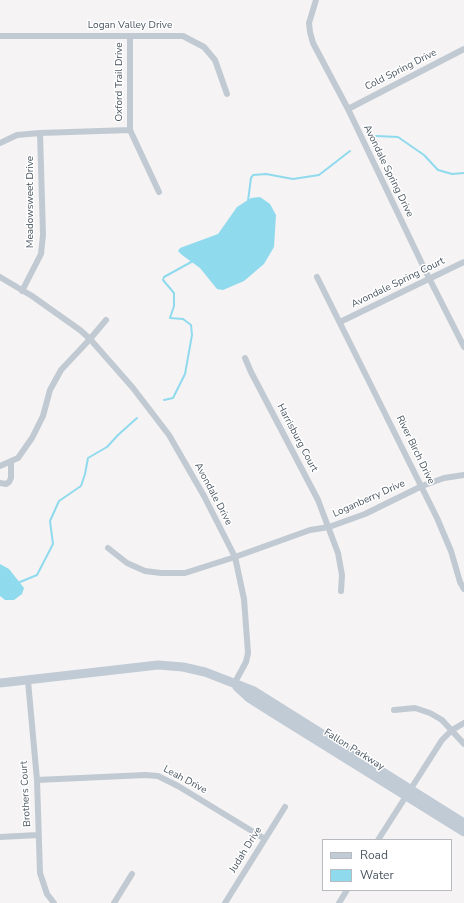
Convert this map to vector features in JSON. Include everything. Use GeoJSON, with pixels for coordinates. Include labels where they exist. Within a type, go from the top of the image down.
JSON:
{"type":"FeatureCollection","features":[{"type":"Feature","properties":{"kind":"street","name":"Avondale Spring Drive"},"geometry":{"type":"LineString","coordinates":[[316,0],[310,16],[310,32],[318,54],[348,109],[429,279],[464,347]]}},
{"type":"Feature","properties":{"kind":"street","name":"Logan Valley Drive"},"geometry":{"type":"LineString","coordinates":[[0,36],[182,36],[204,47],[215,60],[227,94]]}},
{"type":"Feature","properties":{"kind":"street","name":"Oxford Trail Drive"},"geometry":{"type":"LineString","coordinates":[[130,36],[130,130],[159,192]]}},
{"type":"Feature","properties":{"kind":"street","name":"Cold Spring Drive"},"geometry":{"type":"LineString","coordinates":[[348,109],[464,50]]}},
{"type":"Feature","properties":{"kind":"street"},"geometry":{"type":"LineString","coordinates":[[0,143],[17,135],[130,130]]}},
{"type":"Feature","properties":{"kind":"street","name":"Meadowsweet Drive"},"geometry":{"type":"LineString","coordinates":[[22,291],[41,254],[43,235],[40,133]]}},
{"type":"Feature","properties":{"kind":"street","name":"Avondale Spring Court"},"geometry":{"type":"LineString","coordinates":[[340,322],[464,262]]}},
{"type":"Feature","properties":{"kind":"street","name":"Avondale Drive"},"geometry":{"type":"LineString","coordinates":[[0,277],[38,300],[80,330],[90,339],[133,388],[169,435],[204,496],[235,557],[244,599],[248,653],[246,662],[234,684]]}},
{"type":"Feature","properties":{"kind":"street","name":"River Birch Drive"},"geometry":{"type":"LineString","coordinates":[[317,277],[422,486],[451,551],[460,582],[464,589]]}},
{"type":"Feature","properties":{"kind":"street"},"geometry":{"type":"LineString","coordinates":[[0,466],[18,458],[32,438],[43,416],[50,390],[61,370],[106,320]]}},
{"type":"Feature","properties":{"kind":"street","name":"Harrisburg Court"},"geometry":{"type":"LineString","coordinates":[[245,358],[318,500],[338,553],[342,575],[341,591]]}},
{"type":"Feature","properties":{"kind":"street"},"geometry":{"type":"LineString","coordinates":[[0,483],[6,484],[12,478],[11,462]]}},
{"type":"Feature","properties":{"kind":"street","name":"Loganberry Drive"},"geometry":{"type":"LineString","coordinates":[[108,548],[127,563],[145,571],[185,573],[310,530],[329,528],[364,514],[422,486],[444,478],[464,475]]}},
{"type":"Feature","properties":{"kind":"street","name":"Fallon Parkway"},"geometry":{"type":"LineString","coordinates":[[0,683],[158,665],[183,667],[205,672],[234,684],[249,698],[408,793],[464,823]]}},
{"type":"Feature","properties":{"kind":"street","name":"Brothers Court"},"geometry":{"type":"LineString","coordinates":[[28,681],[37,780],[40,873],[47,894],[54,903]]}},
{"type":"Feature","properties":{"kind":"street"},"geometry":{"type":"LineString","coordinates":[[394,710],[415,708],[430,713],[442,720],[464,744]]}},
{"type":"Feature","properties":{"kind":"street"},"geometry":{"type":"LineString","coordinates":[[379,839],[442,740],[452,730],[464,723]]}},
{"type":"Feature","properties":{"kind":"street","name":"Leah Drive"},"geometry":{"type":"LineString","coordinates":[[37,780],[145,775],[158,776],[178,786],[265,839]]}},
{"type":"Feature","properties":{"kind":"street","name":"Fallon Parkway"},"geometry":{"type":"LineString","coordinates":[[408,793],[464,832]]}},
{"type":"Feature","properties":{"kind":"street","name":"Judah Drive"},"geometry":{"type":"LineString","coordinates":[[225,903],[285,807]]}},
{"type":"Feature","properties":{"kind":"street"},"geometry":{"type":"LineString","coordinates":[[0,837],[38,834]]}},
{"type":"Feature","properties":{"kind":"street"},"geometry":{"type":"LineString","coordinates":[[114,903],[132,874]]}},
{"type":"Feature","properties":{"kind":"street"},"geometry":{"type":"LineString","coordinates":[[339,903],[346,891]]}},
{"type":"Feature","properties":{"kind":"water"},"geometry":{"type":"Polygon","coordinates":[[[260,197],[270,204],[276,215],[274,247],[264,264],[244,281],[223,290],[217,289],[200,268],[178,251],[180,248],[218,234],[237,207],[251,198],[260,197]]]}},
{"type":"Feature","properties":{"kind":"water"},"geometry":{"type":"Polygon","coordinates":[[[0,564],[9,569],[24,588],[22,594],[14,600],[5,600],[0,596],[0,564]]]}},
{"type":"Feature","properties":{"kind":"waterway"},"geometry":{"type":"LineString","coordinates":[[376,136],[398,137],[424,155],[438,170],[452,174],[464,173]]}},
{"type":"Feature","properties":{"kind":"waterway"},"geometry":{"type":"LineString","coordinates":[[248,201],[251,178],[253,175],[266,174],[293,179],[319,175],[350,151]]}},
{"type":"Feature","properties":{"kind":"waterway"},"geometry":{"type":"LineString","coordinates":[[164,400],[173,398],[185,374],[192,335],[191,325],[183,319],[170,318],[174,306],[174,293],[163,280],[164,277],[193,261]]}},
{"type":"Feature","properties":{"kind":"waterway"},"geometry":{"type":"LineString","coordinates":[[20,582],[37,575],[53,544],[50,521],[59,501],[81,486],[88,458],[107,447],[137,418]]}}]}
